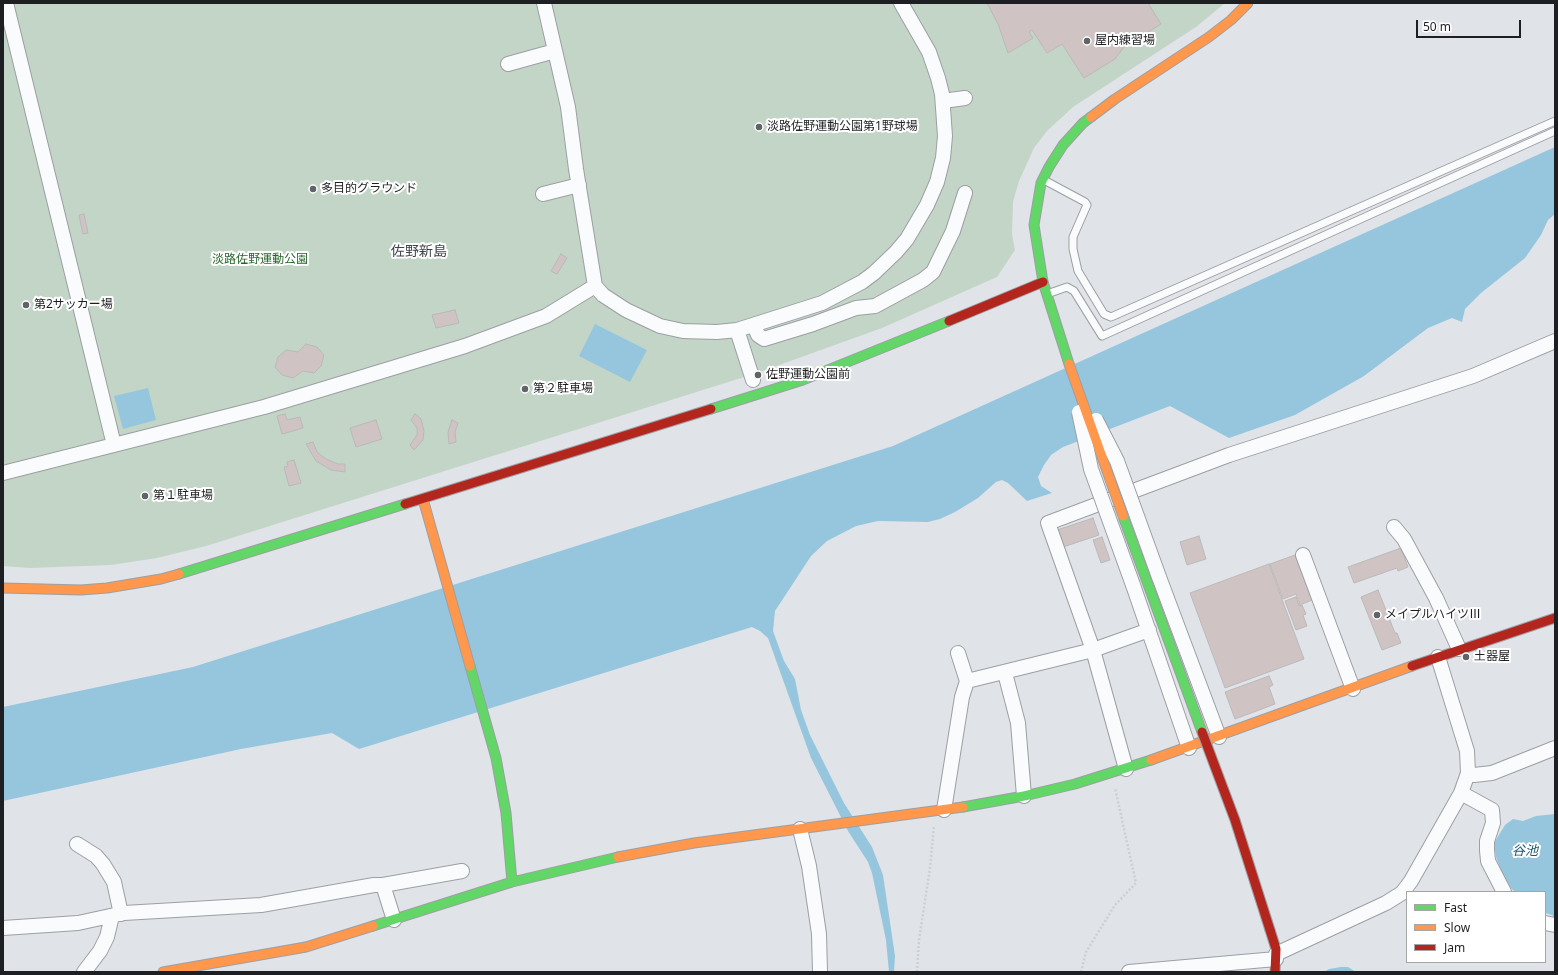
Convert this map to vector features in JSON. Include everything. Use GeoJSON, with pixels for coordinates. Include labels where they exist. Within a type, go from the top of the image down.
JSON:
{"type":"FeatureCollection","features":[{"type":"Feature","properties":{"kind":"street"},"geometry":{"type":"LineString","coordinates":[[6,3],[114,445]]}},
{"type":"Feature","properties":{"kind":"street"},"geometry":{"type":"LineString","coordinates":[[544,3],[568,106],[579,186],[596,286],[603,295],[626,310],[660,326],[699,332],[737,330],[836,297],[874,273],[907,239],[927,205],[937,182],[943,158],[945,136],[943,101],[933,62],[922,39],[901,3]]}},
{"type":"Feature","properties":{"kind":"street"},"geometry":{"type":"LineString","coordinates":[[1248,3],[1231,20],[1209,38],[1115,99],[1083,123],[1055,155],[1043,179],[1037,200],[1034,225],[1042,282],[1069,364],[1142,570],[1235,820],[1270,930],[1276,962]]}},
{"type":"Feature","properties":{"kind":"street"},"geometry":{"type":"LineString","coordinates":[[508,64],[556,51]]}},
{"type":"Feature","properties":{"kind":"street"},"geometry":{"type":"LineString","coordinates":[[943,101],[965,98]]}},
{"type":"Feature","properties":{"kind":"street"},"geometry":{"type":"LineString","coordinates":[[544,194],[579,186]]}},
{"type":"Feature","properties":{"kind":"street"},"geometry":{"type":"LineString","coordinates":[[754,325],[758,335],[764,339],[813,324],[856,308],[875,306],[929,276],[933,272],[953,231],[965,193]]}},
{"type":"Feature","properties":{"kind":"street"},"geometry":{"type":"LineString","coordinates":[[3,588],[81,590],[134,585],[201,568],[802,380],[850,363],[1042,282]]}},
{"type":"Feature","properties":{"kind":"street"},"geometry":{"type":"LineString","coordinates":[[3,474],[264,407],[465,346],[546,316],[596,286]]}},
{"type":"Feature","properties":{"kind":"street"},"geometry":{"type":"LineString","coordinates":[[737,330],[753,380]]}},
{"type":"Feature","properties":{"kind":"street"},"geometry":{"type":"LineString","coordinates":[[1119,771],[1093,650],[1048,523],[1229,455],[1473,376],[1555,341]]}},
{"type":"Feature","properties":{"kind":"street"},"geometry":{"type":"LineString","coordinates":[[1069,364],[1117,461],[1158,577],[1219,737]]}},
{"type":"Feature","properties":{"kind":"street"},"geometry":{"type":"LineString","coordinates":[[1069,364],[1090,469],[1149,630],[1189,748]]}},
{"type":"Feature","properties":{"kind":"street"},"geometry":{"type":"LineString","coordinates":[[423,499],[496,758],[504,797],[512,882]]}},
{"type":"Feature","properties":{"kind":"street"},"geometry":{"type":"LineString","coordinates":[[1394,527],[1404,539],[1436,598],[1459,649]]}},
{"type":"Feature","properties":{"kind":"street"},"geometry":{"type":"LineString","coordinates":[[1303,555],[1353,689]]}},
{"type":"Feature","properties":{"kind":"street"},"geometry":{"type":"LineString","coordinates":[[164,972],[300,948],[394,920],[512,882],[579,865],[648,851],[940,811],[1024,796],[1119,771],[1189,748],[1459,649],[1555,618]]}},
{"type":"Feature","properties":{"kind":"street"},"geometry":{"type":"LineString","coordinates":[[967,681],[1005,673],[1093,650],[1149,630]]}},
{"type":"Feature","properties":{"kind":"street"},"geometry":{"type":"LineString","coordinates":[[940,811],[962,697],[967,681],[958,653]]}},
{"type":"Feature","properties":{"kind":"street"},"geometry":{"type":"LineString","coordinates":[[1129,972],[1276,962],[1402,893],[1411,881],[1462,793],[1468,773],[1467,752],[1438,657]]}},
{"type":"Feature","properties":{"kind":"street"},"geometry":{"type":"LineString","coordinates":[[1005,673],[1018,724],[1024,796]]}},
{"type":"Feature","properties":{"kind":"street"},"geometry":{"type":"LineString","coordinates":[[1468,773],[1474,776],[1492,773],[1555,748]]}},
{"type":"Feature","properties":{"kind":"street"},"geometry":{"type":"LineString","coordinates":[[1462,793],[1492,810],[1493,824],[1487,841],[1488,861],[1503,891]]}},
{"type":"Feature","properties":{"kind":"street"},"geometry":{"type":"LineString","coordinates":[[800,829],[809,866],[819,934],[820,972]]}},
{"type":"Feature","properties":{"kind":"street"},"geometry":{"type":"LineString","coordinates":[[78,844],[96,856],[103,864],[114,882],[116,915],[108,936],[91,964],[84,972]]}},
{"type":"Feature","properties":{"kind":"street"},"geometry":{"type":"LineString","coordinates":[[3,928],[78,923],[116,915],[261,905],[462,871]]}},
{"type":"Feature","properties":{"kind":"street"},"geometry":{"type":"LineString","coordinates":[[383,885],[394,920]]}},
{"type":"Feature","properties":{"kind":"lane"},"geometry":{"type":"LineString","coordinates":[[1043,179],[1085,202],[1087,205],[1073,237],[1073,249],[1078,271],[1104,314],[1111,317],[1555,121]]}},
{"type":"Feature","properties":{"kind":"lane"},"geometry":{"type":"LineString","coordinates":[[1046,294],[1067,287],[1074,290],[1102,336],[1555,131]]}},
{"type":"Feature","properties":{"kind":"path"},"geometry":{"type":"LineString","coordinates":[[1081,972],[1086,952],[1115,905],[1136,883],[1119,771]]}},
{"type":"Feature","properties":{"kind":"path"},"geometry":{"type":"LineString","coordinates":[[917,972],[919,940],[940,811]]}},
{"type":"Feature","properties":{"kind":"green space","name":"淡路佐野運動公園"},"geometry":{"type":"Polygon","coordinates":[[[3,3],[1225,3],[1196,27],[1073,107],[1047,131],[1034,148],[1019,181],[1013,202],[1012,234],[1015,250],[997,277],[882,328],[757,373],[206,546],[157,558],[111,565],[30,568],[3,566],[3,3]]]}},
{"type":"Feature","properties":{"kind":"water"},"geometry":{"type":"Polygon","coordinates":[[[1555,147],[1555,214],[1548,220],[1541,235],[1525,258],[1481,293],[1465,309],[1462,322],[1452,318],[1428,328],[1364,376],[1295,415],[1229,438],[1170,406],[1063,447],[1051,455],[1038,477],[1041,486],[1052,493],[1027,501],[1008,483],[1002,480],[996,482],[978,498],[940,519],[928,522],[878,521],[856,526],[827,541],[811,556],[775,611],[773,631],[784,661],[795,679],[801,710],[810,735],[844,803],[872,847],[883,875],[895,956],[894,972],[889,972],[886,940],[872,873],[868,862],[848,831],[811,758],[768,638],[760,631],[752,627],[359,749],[332,733],[241,749],[3,801],[3,707],[193,667],[893,446],[1555,147]]]}},
{"type":"Feature","properties":{"kind":"water"},"geometry":{"type":"Polygon","coordinates":[[[595,324],[647,350],[630,382],[579,356],[595,324]]]}},
{"type":"Feature","properties":{"kind":"water"},"geometry":{"type":"Polygon","coordinates":[[[148,388],[156,420],[123,429],[114,396],[148,388]]]}},
{"type":"Feature","properties":{"kind":"water","name":"谷池"},"geometry":{"type":"Polygon","coordinates":[[[1555,814],[1555,918],[1552,915],[1546,913],[1546,891],[1514,891],[1501,870],[1496,857],[1494,843],[1505,825],[1513,819],[1523,821],[1536,816],[1555,814]]]}},
{"type":"Feature","properties":{"kind":"water"},"geometry":{"type":"Polygon","coordinates":[[[1348,967],[1356,972],[1324,972],[1329,969],[1348,967]]]}},
{"type":"Feature","properties":{"kind":"building","name":"屋内練習場"},"geometry":{"type":"Polygon","coordinates":[[[987,3],[1148,3],[1161,24],[1124,47],[1115,59],[1084,78],[1062,44],[1047,53],[1032,30],[1029,32],[1033,38],[1008,53],[998,24],[987,3]]]}},
{"type":"Feature","properties":{"kind":"building"},"geometry":{"type":"Polygon","coordinates":[[[84,214],[88,233],[83,234],[79,215],[84,214]]]}},
{"type":"Feature","properties":{"kind":"building"},"geometry":{"type":"Polygon","coordinates":[[[561,254],[567,258],[557,274],[551,271],[561,254]]]}},
{"type":"Feature","properties":{"kind":"building"},"geometry":{"type":"Polygon","coordinates":[[[455,310],[459,323],[436,328],[432,315],[455,310]]]}},
{"type":"Feature","properties":{"kind":"building"},"geometry":{"type":"Polygon","coordinates":[[[306,344],[317,347],[324,355],[321,366],[314,373],[303,371],[293,378],[282,375],[275,367],[278,357],[286,350],[298,352],[306,344]]]}},
{"type":"Feature","properties":{"kind":"building"},"geometry":{"type":"Polygon","coordinates":[[[285,414],[287,420],[300,417],[303,428],[282,434],[277,416],[285,414]]]}},
{"type":"Feature","properties":{"kind":"building"},"geometry":{"type":"Polygon","coordinates":[[[415,414],[421,419],[424,431],[423,440],[414,450],[410,445],[417,435],[417,428],[411,420],[415,414]]]}},
{"type":"Feature","properties":{"kind":"building"},"geometry":{"type":"Polygon","coordinates":[[[376,420],[382,439],[356,447],[350,428],[376,420]]]}},
{"type":"Feature","properties":{"kind":"building"},"geometry":{"type":"Polygon","coordinates":[[[452,420],[458,423],[455,432],[456,442],[449,444],[448,432],[452,420]]]}},
{"type":"Feature","properties":{"kind":"building"},"geometry":{"type":"Polygon","coordinates":[[[313,442],[317,452],[326,459],[338,464],[345,464],[345,472],[331,470],[316,461],[306,444],[313,442]]]}},
{"type":"Feature","properties":{"kind":"building"},"geometry":{"type":"Polygon","coordinates":[[[294,460],[301,483],[289,486],[284,467],[288,466],[287,462],[294,460]]]}},
{"type":"Feature","properties":{"kind":"building"},"geometry":{"type":"Polygon","coordinates":[[[1093,518],[1099,535],[1063,547],[1057,530],[1093,518]]]}},
{"type":"Feature","properties":{"kind":"building"},"geometry":{"type":"Polygon","coordinates":[[[1199,536],[1206,559],[1187,565],[1180,542],[1199,536]]]}},
{"type":"Feature","properties":{"kind":"building"},"geometry":{"type":"Polygon","coordinates":[[[1102,537],[1110,560],[1101,563],[1093,540],[1102,537]]]}},
{"type":"Feature","properties":{"kind":"building","name":"メイプルハイツⅢ"},"geometry":{"type":"Polygon","coordinates":[[[1401,548],[1408,567],[1398,571],[1397,568],[1354,583],[1348,567],[1401,548]]]}},
{"type":"Feature","properties":{"kind":"building"},"geometry":{"type":"Polygon","coordinates":[[[1295,555],[1312,600],[1300,605],[1296,594],[1283,599],[1270,564],[1295,555]]]}},
{"type":"Feature","properties":{"kind":"building"},"geometry":{"type":"Polygon","coordinates":[[[1269,564],[1304,659],[1225,688],[1190,593],[1269,564]]]}},
{"type":"Feature","properties":{"kind":"building","name":"メイプルハイツⅢ"},"geometry":{"type":"Polygon","coordinates":[[[1378,590],[1395,633],[1397,633],[1401,643],[1382,650],[1361,597],[1378,590]]]}},
{"type":"Feature","properties":{"kind":"building"},"geometry":{"type":"Polygon","coordinates":[[[1296,597],[1299,606],[1302,605],[1306,614],[1303,615],[1307,626],[1296,630],[1285,601],[1296,597]]]}},
{"type":"Feature","properties":{"kind":"building"},"geometry":{"type":"Polygon","coordinates":[[[1269,676],[1273,685],[1269,687],[1275,704],[1235,719],[1225,692],[1269,676]]]}},
{"type":"Feature","properties":{"kind":"traffic: fast"},"geometry":{"type":"LineString","coordinates":[[1069,364],[1043,282],[1034,225],[1041,183],[1049,167],[1063,145],[1083,123],[1091,117]]}},
{"type":"Feature","properties":{"kind":"traffic: fast"},"geometry":{"type":"LineString","coordinates":[[711,409],[803,380],[949,321]]}},
{"type":"Feature","properties":{"kind":"traffic: fast"},"geometry":{"type":"LineString","coordinates":[[179,574],[405,504]]}},
{"type":"Feature","properties":{"kind":"traffic: fast"},"geometry":{"type":"LineString","coordinates":[[1123,516],[1202,732]]}},
{"type":"Feature","properties":{"kind":"traffic: fast"},"geometry":{"type":"LineString","coordinates":[[470,666],[496,758],[506,813],[512,882]]}},
{"type":"Feature","properties":{"kind":"traffic: fast"},"geometry":{"type":"LineString","coordinates":[[963,807],[1024,796],[1075,784],[1151,760]]}},
{"type":"Feature","properties":{"kind":"traffic: fast"},"geometry":{"type":"LineString","coordinates":[[373,926],[512,882],[618,857]]}},
{"type":"Feature","properties":{"kind":"traffic: slow"},"geometry":{"type":"LineString","coordinates":[[1091,117],[1115,99],[1209,37],[1231,20],[1248,3]]}},
{"type":"Feature","properties":{"kind":"traffic: slow"},"geometry":{"type":"LineString","coordinates":[[1069,364],[1123,516]]}},
{"type":"Feature","properties":{"kind":"traffic: slow"},"geometry":{"type":"LineString","coordinates":[[423,499],[470,666]]}},
{"type":"Feature","properties":{"kind":"traffic: slow"},"geometry":{"type":"LineString","coordinates":[[3,588],[81,590],[107,588],[161,579],[179,574]]}},
{"type":"Feature","properties":{"kind":"traffic: slow"},"geometry":{"type":"LineString","coordinates":[[1151,760],[1412,666]]}},
{"type":"Feature","properties":{"kind":"traffic: slow"},"geometry":{"type":"LineString","coordinates":[[618,857],[694,843],[963,807]]}},
{"type":"Feature","properties":{"kind":"traffic: slow"},"geometry":{"type":"LineString","coordinates":[[163,972],[306,947],[373,926]]}},
{"type":"Feature","properties":{"kind":"traffic: jam"},"geometry":{"type":"LineString","coordinates":[[949,321],[1043,282]]}},
{"type":"Feature","properties":{"kind":"traffic: jam"},"geometry":{"type":"LineString","coordinates":[[405,504],[711,409]]}},
{"type":"Feature","properties":{"kind":"traffic: jam"},"geometry":{"type":"LineString","coordinates":[[1412,666],[1555,618]]}},
{"type":"Feature","properties":{"kind":"traffic: jam"},"geometry":{"type":"LineString","coordinates":[[1202,732],[1235,820],[1270,930]]}},
{"type":"Feature","properties":{"kind":"traffic: jam"},"geometry":{"type":"LineString","coordinates":[[1270,930],[1276,949],[1275,972]]}},
{"type":"Feature","properties":{"kind":"place","name":"屋内練習場"},"geometry":{"type":"Point","coordinates":[1087,41]}},
{"type":"Feature","properties":{"kind":"place","name":"淡路佐野運動公園第1野球場"},"geometry":{"type":"Point","coordinates":[759,127]}},
{"type":"Feature","properties":{"kind":"place","name":"多目的グラウンド"},"geometry":{"type":"Point","coordinates":[313,189]}},
{"type":"Feature","properties":{"kind":"place","name":"第2サッカー場"},"geometry":{"type":"Point","coordinates":[26,305]}},
{"type":"Feature","properties":{"kind":"place","name":"佐野運動公園前"},"geometry":{"type":"Point","coordinates":[758,375]}},
{"type":"Feature","properties":{"kind":"place","name":"第２駐車場"},"geometry":{"type":"Point","coordinates":[525,389]}},
{"type":"Feature","properties":{"kind":"place","name":"第１駐車場"},"geometry":{"type":"Point","coordinates":[145,496]}},
{"type":"Feature","properties":{"kind":"place","name":"メイプルハイツⅢ"},"geometry":{"type":"Point","coordinates":[1377,615]}},
{"type":"Feature","properties":{"kind":"place","name":"土器屋"},"geometry":{"type":"Point","coordinates":[1466,657]}},
{"type":"Feature","properties":{"kind":"district","name":"佐野新島"},"geometry":{"type":"Point","coordinates":[419,252]}}]}
